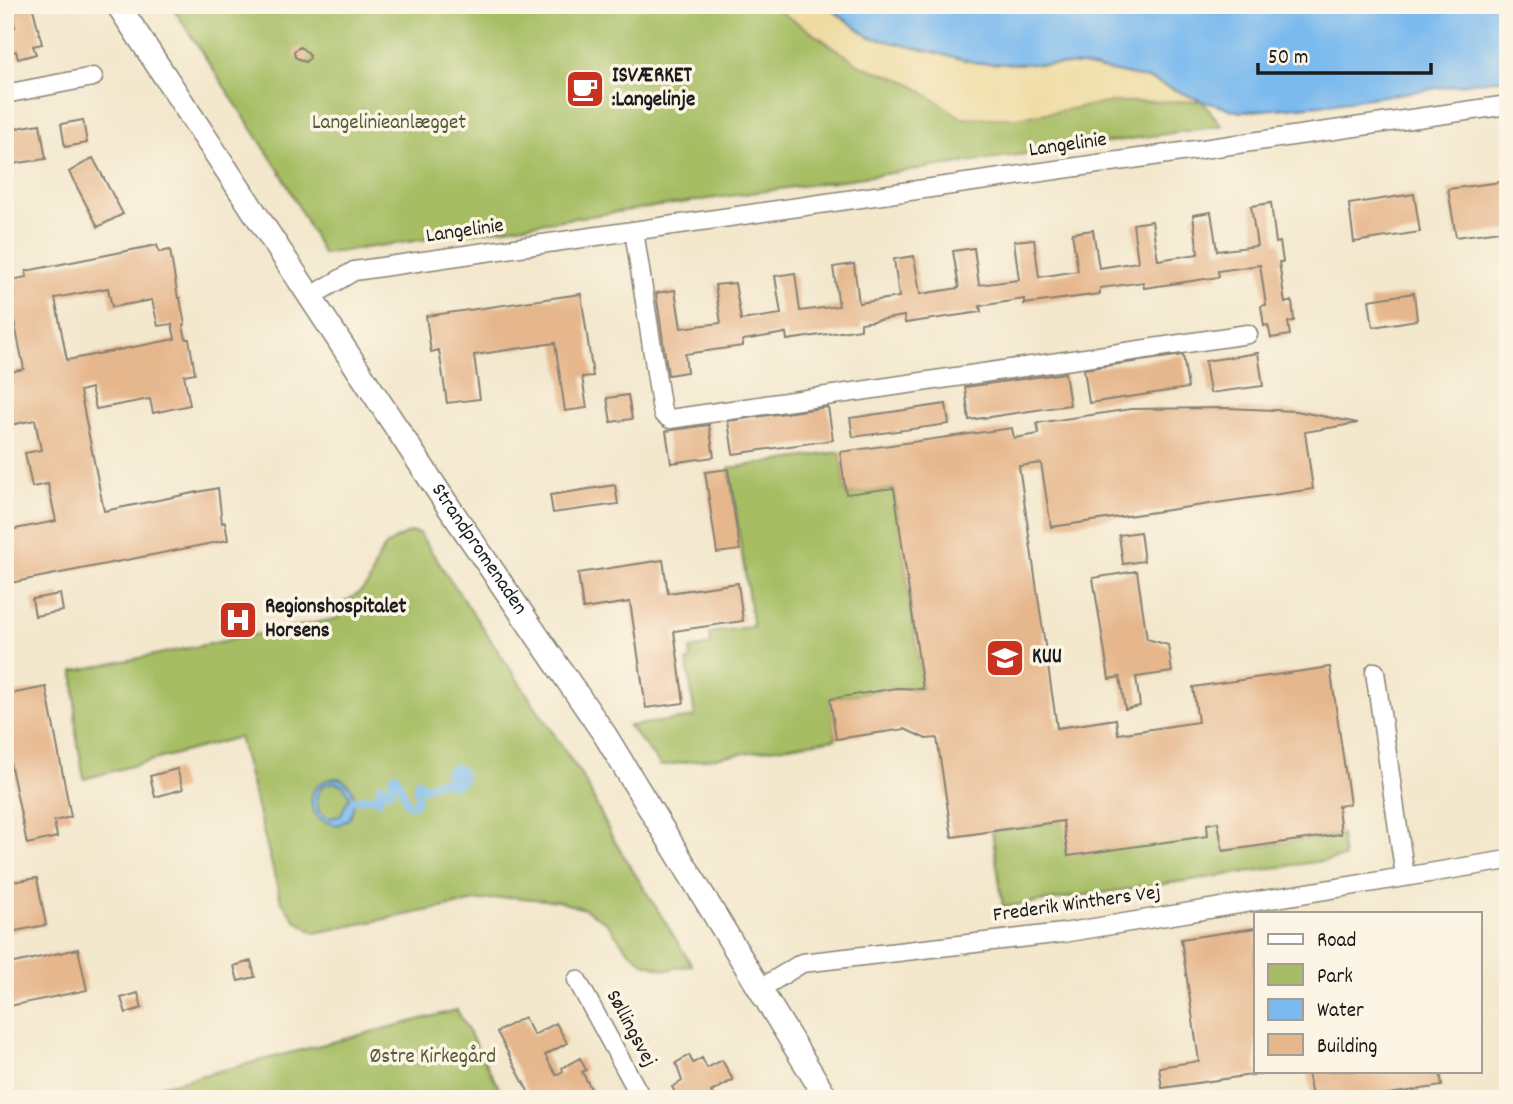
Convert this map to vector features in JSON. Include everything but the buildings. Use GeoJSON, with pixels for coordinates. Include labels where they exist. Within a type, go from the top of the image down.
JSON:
{"type":"FeatureCollection","features":[{"type":"Feature","properties":{"kind":"street","name":"Strandpromenaden"},"geometry":{"type":"LineString","coordinates":[[118,5],[444,500],[605,734],[827,1099]]}},
{"type":"Feature","properties":{"kind":"street"},"geometry":{"type":"LineString","coordinates":[[5,94],[93,77]]}},
{"type":"Feature","properties":{"kind":"street","name":"Langelinie"},"geometry":{"type":"LineString","coordinates":[[310,297],[354,271],[1508,104]]}},
{"type":"Feature","properties":{"kind":"street"},"geometry":{"type":"LineString","coordinates":[[634,231],[660,405],[663,414],[670,419],[1248,334]]}},
{"type":"Feature","properties":{"kind":"street"},"geometry":{"type":"LineString","coordinates":[[1376,672],[1405,876]]}},
{"type":"Feature","properties":{"kind":"street","name":"Frederik Winthers Vej"},"geometry":{"type":"LineString","coordinates":[[760,989],[802,963],[1063,933],[1508,860]]}},
{"type":"Feature","properties":{"kind":"street","name":"Søllingsvej"},"geometry":{"type":"LineString","coordinates":[[577,980],[642,1099]]}},
{"type":"Feature","properties":{"kind":"green space","name":"Langelinieanlægget"},"geometry":{"type":"Polygon","coordinates":[[[171,5],[825,5],[870,37],[978,63],[1082,65],[1149,79],[1202,101],[1222,126],[323,254],[282,175],[171,5]]]}},
{"type":"Feature","properties":{"kind":"green space"},"geometry":{"type":"Polygon","coordinates":[[[840,452],[846,494],[894,488],[923,689],[896,688],[831,699],[836,739],[661,766],[629,726],[695,717],[687,661],[691,660],[690,649],[711,645],[709,633],[753,626],[729,468],[840,452]]]}},
{"type":"Feature","properties":{"kind":"green space"},"geometry":{"type":"Polygon","coordinates":[[[412,532],[419,533],[584,779],[612,837],[692,965],[666,970],[644,963],[626,948],[606,922],[584,909],[557,901],[510,897],[476,901],[315,933],[296,921],[281,901],[239,737],[84,779],[76,733],[74,671],[339,618],[337,606],[358,594],[368,584],[378,557],[385,547],[412,532]]]}},
{"type":"Feature","properties":{"kind":"green space"},"geometry":{"type":"Polygon","coordinates":[[[1063,821],[1208,836],[1207,824],[1218,822],[1223,851],[1341,834],[1344,858],[1003,907],[992,831],[1063,821]]]}},
{"type":"Feature","properties":{"kind":"green space","name":"Østre Kirkegård"},"geometry":{"type":"Polygon","coordinates":[[[457,1010],[505,1099],[110,1099],[457,1010]]]}},
{"type":"Feature","properties":{"kind":"sand"},"geometry":{"type":"Polygon","coordinates":[[[771,5],[825,5],[870,37],[978,63],[1082,65],[1149,79],[1202,101],[1112,102],[1017,118],[962,118],[906,81],[862,66],[771,5]]]}},
{"type":"Feature","properties":{"kind":"water"},"geometry":{"type":"Polygon","coordinates":[[[825,5],[1508,5],[1508,78],[1321,105],[1240,112],[1202,101],[1149,79],[1082,65],[978,63],[870,37],[825,5]]]}},
{"type":"Feature","properties":{"kind":"water"},"geometry":{"type":"Polygon","coordinates":[[[338,778],[345,781],[354,795],[350,818],[338,825],[318,817],[313,809],[313,793],[318,785],[338,778]],[[333,782],[322,786],[316,798],[319,812],[328,818],[340,816],[350,796],[343,785],[333,782]]]}},
{"type":"Feature","properties":{"kind":"waterway"},"geometry":{"type":"LineString","coordinates":[[355,800],[372,797],[379,801],[380,785],[383,785],[386,792],[392,790],[392,777],[396,775],[408,805],[414,805],[417,801],[417,782],[425,789],[439,781],[455,786],[463,780],[463,773],[456,767],[447,773],[451,781],[459,780],[458,772],[455,771],[451,775],[456,775]]}},
{"type":"Feature","properties":{"kind":"place","name":"ISVÆRKET :Langelinje"},"geometry":{"type":"Point","coordinates":[585,89]}},
{"type":"Feature","properties":{"kind":"place","name":"Regionshospitalet Horsens"},"geometry":{"type":"Point","coordinates":[238,620]}},
{"type":"Feature","properties":{"kind":"place","name":"KUU"},"geometry":{"type":"Point","coordinates":[1005,658]}}]}
